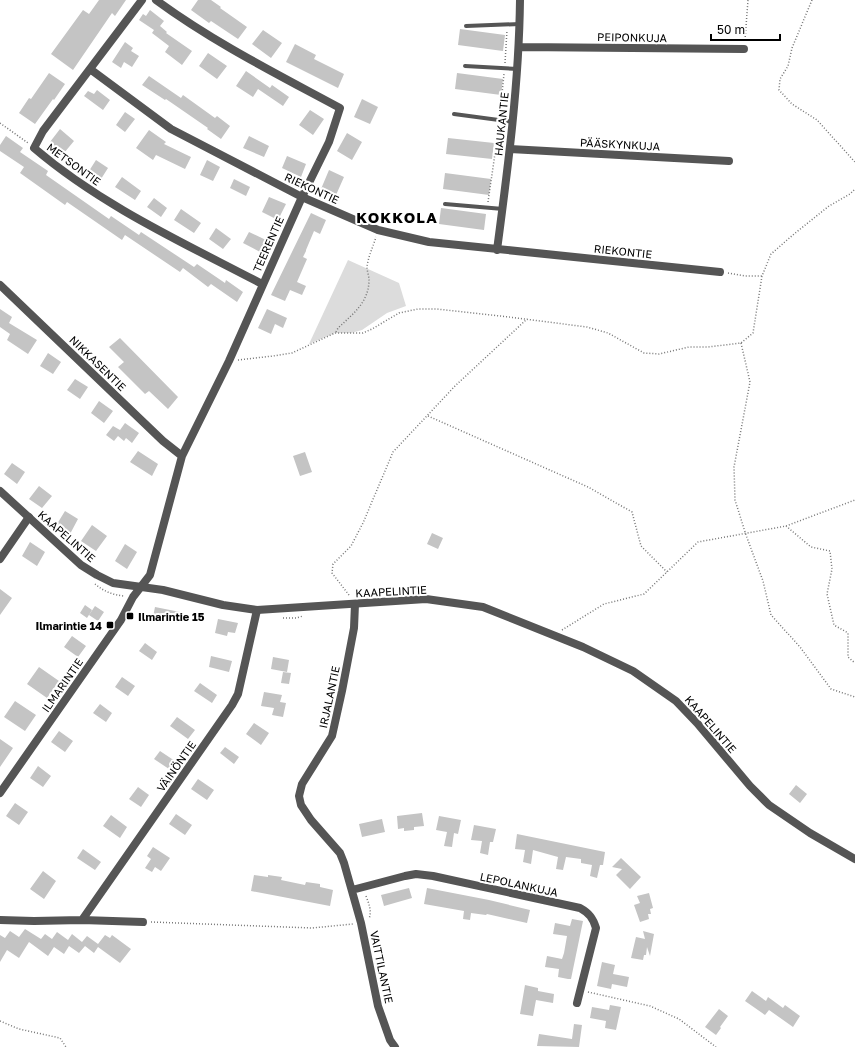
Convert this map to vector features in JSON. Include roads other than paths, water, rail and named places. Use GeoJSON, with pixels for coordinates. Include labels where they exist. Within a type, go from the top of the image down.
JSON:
{"type":"FeatureCollection","features":[{"type":"Feature","properties":{"kind":"street","name":"METSONTIE"},"geometry":{"type":"LineString","coordinates":[[142,0],[43,131],[34,148],[108,201],[168,235],[262,284]]}},
{"type":"Feature","properties":{"kind":"street","name":"TEERENTIE"},"geometry":{"type":"LineString","coordinates":[[140,588],[150,575],[182,456],[228,361],[302,197],[329,142],[340,108],[213,39],[184,21],[156,0]]}},
{"type":"Feature","properties":{"kind":"street","name":"HAUKANTIE"},"geometry":{"type":"LineString","coordinates":[[497,250],[510,149],[518,69],[520,47],[520,0]]}},
{"type":"Feature","properties":{"kind":"street","name":"PEIPONKUJA"},"geometry":{"type":"LineString","coordinates":[[520,47],[744,49]]}},
{"type":"Feature","properties":{"kind":"street","name":"RIEKONTIE"},"geometry":{"type":"LineString","coordinates":[[90,69],[171,129],[302,197],[378,230],[429,242],[720,272]]}},
{"type":"Feature","properties":{"kind":"street","name":"PÄÄSKYNKUJA"},"geometry":{"type":"LineString","coordinates":[[510,149],[729,161]]}},
{"type":"Feature","properties":{"kind":"street","name":"NIKKASENTIE"},"geometry":{"type":"LineString","coordinates":[[0,285],[163,441],[182,456]]}},
{"type":"Feature","properties":{"kind":"street","name":"KAAPELINTIE"},"geometry":{"type":"LineString","coordinates":[[0,491],[81,565],[96,576],[113,583],[140,588],[163,590],[223,605],[257,610],[426,599],[483,607],[583,647],[633,671],[676,701],[697,723],[750,786],[769,805],[810,833],[855,859]]}},
{"type":"Feature","properties":{"kind":"street"},"geometry":{"type":"LineString","coordinates":[[0,559],[29,517]]}},
{"type":"Feature","properties":{"kind":"street","name":"ILMARINTIE"},"geometry":{"type":"LineString","coordinates":[[0,793],[121,620],[133,597],[140,588]]}},
{"type":"Feature","properties":{"kind":"street","name":"IRJALANTIE"},"geometry":{"type":"LineString","coordinates":[[352,890],[340,853],[310,820],[301,805],[299,796],[302,784],[332,736],[354,628],[355,604]]}},
{"type":"Feature","properties":{"kind":"street","name":"VÄINÖNTIE"},"geometry":{"type":"LineString","coordinates":[[82,920],[238,694],[257,610]]}},
{"type":"Feature","properties":{"kind":"street","name":"LEPOLANKUJA"},"geometry":{"type":"LineString","coordinates":[[352,890],[416,874],[433,876],[580,908],[589,913],[596,928],[577,1003]]}},
{"type":"Feature","properties":{"kind":"street","name":"VAITTILANTIE"},"geometry":{"type":"LineString","coordinates":[[352,890],[362,923],[378,1006],[390,1040],[395,1047]]}},
{"type":"Feature","properties":{"kind":"street"},"geometry":{"type":"LineString","coordinates":[[0,920],[143,922]]}},
{"type":"Feature","properties":{"kind":"lane"},"geometry":{"type":"LineString","coordinates":[[466,26],[520,24]]}},
{"type":"Feature","properties":{"kind":"lane"},"geometry":{"type":"LineString","coordinates":[[465,66],[518,69]]}},
{"type":"Feature","properties":{"kind":"lane"},"geometry":{"type":"LineString","coordinates":[[454,114],[513,122]]}},
{"type":"Feature","properties":{"kind":"lane"},"geometry":{"type":"LineString","coordinates":[[446,204],[503,209]]}},
{"type":"Feature","properties":{"kind":"place","name":"Ilmarintie 15"},"geometry":{"type":"Point","coordinates":[130,616]}},
{"type":"Feature","properties":{"kind":"place","name":"Ilmarintie 14"},"geometry":{"type":"Point","coordinates":[110,625]}},
{"type":"Feature","properties":{"kind":"district","name":"KOKKOLA"},"geometry":{"type":"Point","coordinates":[397,217]}}]}
